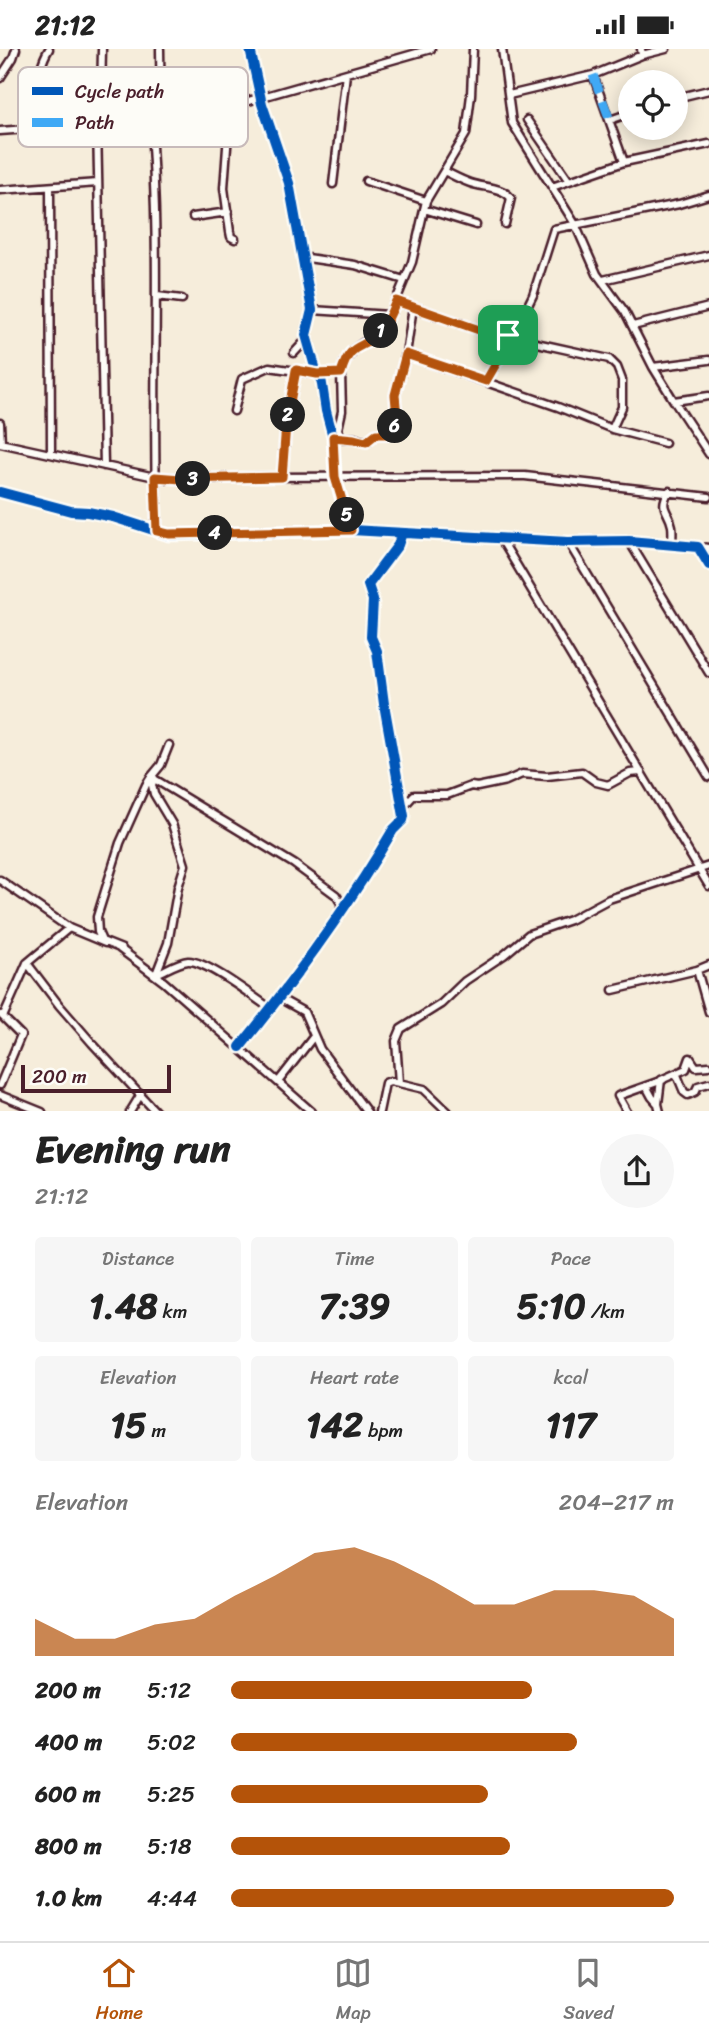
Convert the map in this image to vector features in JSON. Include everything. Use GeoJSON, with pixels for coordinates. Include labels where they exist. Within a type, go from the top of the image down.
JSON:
{"type":"FeatureCollection","features":[{"type":"Feature","properties":{"kind":"street"},"geometry":{"type":"LineString","coordinates":[[0,78],[16,49]]}},
{"type":"Feature","properties":{"kind":"street"},"geometry":{"type":"LineString","coordinates":[[41,67],[49,49]]}},
{"type":"Feature","properties":{"kind":"street"},"geometry":{"type":"LineString","coordinates":[[102,49],[102,67]]}},
{"type":"Feature","properties":{"kind":"street"},"geometry":{"type":"LineString","coordinates":[[160,49],[160,67]]}},
{"type":"Feature","properties":{"kind":"street"},"geometry":{"type":"LineString","coordinates":[[250,49],[260,99],[289,183],[312,310],[306,340],[294,353]]}},
{"type":"Feature","properties":{"kind":"street"},"geometry":{"type":"LineString","coordinates":[[351,530],[335,477],[337,438],[342,411],[341,373],[351,352],[377,335],[390,315],[412,263],[425,205],[466,134],[473,49]]}},
{"type":"Feature","properties":{"kind":"street"},"geometry":{"type":"LineString","coordinates":[[502,49],[512,123],[575,224],[597,274],[633,325],[653,367],[708,450]]}},
{"type":"Feature","properties":{"kind":"street"},"geometry":{"type":"LineString","coordinates":[[509,95],[593,75],[642,52],[666,49]]}},
{"type":"Feature","properties":{"kind":"street"},"geometry":{"type":"LineString","coordinates":[[248,102],[426,50]]}},
{"type":"Feature","properties":{"kind":"street"},"geometry":{"type":"LineString","coordinates":[[333,184],[346,74]]}},
{"type":"Feature","properties":{"kind":"street"},"geometry":{"type":"LineString","coordinates":[[593,75],[624,162]]}},
{"type":"Feature","properties":{"kind":"street"},"geometry":{"type":"LineString","coordinates":[[688,95],[709,90]]}},
{"type":"Feature","properties":{"kind":"street"},"geometry":{"type":"LineString","coordinates":[[610,120],[618,117]]}},
{"type":"Feature","properties":{"kind":"street"},"geometry":{"type":"LineString","coordinates":[[527,120],[569,181]]}},
{"type":"Feature","properties":{"kind":"street"},"geometry":{"type":"LineString","coordinates":[[0,131],[18,130]]}},
{"type":"Feature","properties":{"kind":"street"},"geometry":{"type":"LineString","coordinates":[[552,187],[624,162],[709,144]]}},
{"type":"Feature","properties":{"kind":"street"},"geometry":{"type":"LineString","coordinates":[[97,147],[104,466]]}},
{"type":"Feature","properties":{"kind":"street"},"geometry":{"type":"LineString","coordinates":[[152,147],[157,296],[157,531]]}},
{"type":"Feature","properties":{"kind":"street"},"geometry":{"type":"LineString","coordinates":[[227,147],[224,188],[231,237],[235,239]]}},
{"type":"Feature","properties":{"kind":"street"},"geometry":{"type":"LineString","coordinates":[[444,171],[471,183],[509,194],[512,198],[505,224]]}},
{"type":"Feature","properties":{"kind":"street"},"geometry":{"type":"LineString","coordinates":[[366,181],[476,225]]}},
{"type":"Feature","properties":{"kind":"street"},"geometry":{"type":"LineString","coordinates":[[0,190],[98,183]]}},
{"type":"Feature","properties":{"kind":"street"},"geometry":{"type":"LineString","coordinates":[[50,187],[51,454]]}},
{"type":"Feature","properties":{"kind":"street"},"geometry":{"type":"LineString","coordinates":[[486,381],[533,295],[554,229],[679,205],[709,195]]}},
{"type":"Feature","properties":{"kind":"street"},"geometry":{"type":"LineString","coordinates":[[194,217],[228,212]]}},
{"type":"Feature","properties":{"kind":"street"},"geometry":{"type":"LineString","coordinates":[[603,280],[709,255]]}},
{"type":"Feature","properties":{"kind":"street"},"geometry":{"type":"LineString","coordinates":[[301,257],[355,265],[404,280]]}},
{"type":"Feature","properties":{"kind":"street"},"geometry":{"type":"LineString","coordinates":[[157,296],[182,299]]}},
{"type":"Feature","properties":{"kind":"street"},"geometry":{"type":"LineString","coordinates":[[396,301],[482,331],[612,361],[621,376],[622,407],[612,429]]}},
{"type":"Feature","properties":{"kind":"street"},"geometry":{"type":"LineString","coordinates":[[337,438],[366,442],[376,434],[393,434],[397,417],[395,395],[406,354],[413,307]]}},
{"type":"Feature","properties":{"kind":"street"},"geometry":{"type":"LineString","coordinates":[[633,325],[709,307]]}},
{"type":"Feature","properties":{"kind":"street"},"geometry":{"type":"LineString","coordinates":[[312,310],[390,315]]}},
{"type":"Feature","properties":{"kind":"street"},"geometry":{"type":"LineString","coordinates":[[306,335],[317,374],[321,378],[326,411],[337,438]]}},
{"type":"Feature","properties":{"kind":"street"},"geometry":{"type":"LineString","coordinates":[[406,354],[558,407],[612,429],[665,443]]}},
{"type":"Feature","properties":{"kind":"street"},"geometry":{"type":"LineString","coordinates":[[653,367],[709,360]]}},
{"type":"Feature","properties":{"kind":"street"},"geometry":{"type":"LineString","coordinates":[[234,411],[239,384],[244,377],[269,367],[317,374],[341,373]]}},
{"type":"Feature","properties":{"kind":"street"},"geometry":{"type":"LineString","coordinates":[[282,477],[286,424],[296,370]]}},
{"type":"Feature","properties":{"kind":"street"},"geometry":{"type":"LineString","coordinates":[[674,401],[709,396]]}},
{"type":"Feature","properties":{"kind":"street"},"geometry":{"type":"LineString","coordinates":[[0,423],[0,443],[155,477],[525,477],[709,497]]}},
{"type":"Feature","properties":{"kind":"street"},"geometry":{"type":"LineString","coordinates":[[668,491],[663,508],[672,524],[672,545]]}},
{"type":"Feature","properties":{"kind":"street"},"geometry":{"type":"LineString","coordinates":[[0,492],[71,511],[113,517],[169,534],[351,530],[568,542],[629,541],[709,548]]}},
{"type":"Feature","properties":{"kind":"street"},"geometry":{"type":"LineString","coordinates":[[240,1047],[341,914],[393,830],[403,820],[377,651],[371,637],[373,600],[368,585],[398,545],[402,533]]}},
{"type":"Feature","properties":{"kind":"street"},"geometry":{"type":"LineString","coordinates":[[501,538],[709,886]]}},
{"type":"Feature","properties":{"kind":"street"},"geometry":{"type":"LineString","coordinates":[[629,541],[709,673]]}},
{"type":"Feature","properties":{"kind":"street"},"geometry":{"type":"LineString","coordinates":[[568,542],[709,777]]}},
{"type":"Feature","properties":{"kind":"street"},"geometry":{"type":"LineString","coordinates":[[698,547],[709,565]]}},
{"type":"Feature","properties":{"kind":"street"},"geometry":{"type":"LineString","coordinates":[[169,745],[161,765],[146,785],[120,843],[97,917],[98,932],[102,940],[122,949],[164,982],[312,1111]]}},
{"type":"Feature","properties":{"kind":"street"},"geometry":{"type":"LineString","coordinates":[[403,807],[414,795],[447,795],[471,786],[506,781],[522,774],[547,776],[582,772],[596,782],[608,785],[630,773],[641,772]]}},
{"type":"Feature","properties":{"kind":"street"},"geometry":{"type":"LineString","coordinates":[[153,778],[294,863],[336,895],[341,903],[341,914]]}},
{"type":"Feature","properties":{"kind":"street"},"geometry":{"type":"LineString","coordinates":[[153,778],[154,794],[172,824],[185,865],[178,887],[168,943],[156,974]]}},
{"type":"Feature","properties":{"kind":"street"},"geometry":{"type":"LineString","coordinates":[[400,1083],[396,1041],[401,1028],[441,1004],[466,981],[529,934],[570,920],[609,899],[709,866]]}},
{"type":"Feature","properties":{"kind":"street"},"geometry":{"type":"LineString","coordinates":[[0,880],[69,928],[122,949]]}},
{"type":"Feature","properties":{"kind":"street"},"geometry":{"type":"LineString","coordinates":[[0,1083],[21,1035],[1,1016],[27,963],[69,928]]}},
{"type":"Feature","properties":{"kind":"street"},"geometry":{"type":"LineString","coordinates":[[156,974],[185,961],[195,962],[230,981],[271,1009]]}},
{"type":"Feature","properties":{"kind":"street"},"geometry":{"type":"LineString","coordinates":[[27,963],[92,1043],[156,1111]]}},
{"type":"Feature","properties":{"kind":"street"},"geometry":{"type":"LineString","coordinates":[[613,990],[709,965]]}},
{"type":"Feature","properties":{"kind":"street"},"geometry":{"type":"LineString","coordinates":[[697,970],[709,1012]]}},
{"type":"Feature","properties":{"kind":"street"},"geometry":{"type":"LineString","coordinates":[[156,974],[164,982]]}},
{"type":"Feature","properties":{"kind":"street"},"geometry":{"type":"LineString","coordinates":[[279,998],[304,1012],[326,1058],[367,1111]]}},
{"type":"Feature","properties":{"kind":"street"},"geometry":{"type":"LineString","coordinates":[[278,1082],[314,1035]]}},
{"type":"Feature","properties":{"kind":"street"},"geometry":{"type":"LineString","coordinates":[[626,1111],[618,1096],[686,1069],[690,1058],[696,1067],[708,1064]]}},
{"type":"Feature","properties":{"kind":"street"},"geometry":{"type":"LineString","coordinates":[[677,1073],[684,1092],[688,1095],[695,1092],[698,1086],[709,1083]]}},
{"type":"Feature","properties":{"kind":"street"},"geometry":{"type":"LineString","coordinates":[[659,1108],[662,1080]]}},
{"type":"Feature","properties":{"kind":"street"},"geometry":{"type":"LineString","coordinates":[[379,1111],[385,1083],[390,1081],[424,1089],[447,1111]]}},
{"type":"Feature","properties":{"kind":"street"},"geometry":{"type":"LineString","coordinates":[[646,1086],[659,1108]]}},
{"type":"Feature","properties":{"kind":"street"},"geometry":{"type":"LineString","coordinates":[[130,1111],[141,1094]]}},
{"type":"Feature","properties":{"kind":"street"},"geometry":{"type":"LineString","coordinates":[[0,1095],[42,1111]]}},
{"type":"Feature","properties":{"kind":"marked path"},"geometry":{"type":"LineString","coordinates":[[593,75],[610,120]]}},
{"type":"Feature","properties":{"kind":"cycle path"},"geometry":{"type":"LineString","coordinates":[[250,49],[262,104],[289,183],[312,310],[306,335],[317,374],[321,378],[333,437],[335,477],[351,530]]}},
{"type":"Feature","properties":{"kind":"cycle path"},"geometry":{"type":"LineString","coordinates":[[0,492],[71,511],[113,517],[169,535],[351,530],[568,542],[629,541],[698,547],[709,565]]}},
{"type":"Feature","properties":{"kind":"cycle path"},"geometry":{"type":"LineString","coordinates":[[240,1047],[321,942],[393,830],[403,820],[377,651],[371,637],[373,600],[368,585],[398,545],[402,533]]}},
{"type":"Feature","properties":{"kind":"route"},"geometry":{"type":"LineString","coordinates":[[396,301],[482,331],[508,335],[500,357],[486,381],[406,354],[395,395],[397,417],[393,434],[376,434],[366,442],[333,437],[335,477],[351,530],[169,534],[157,531],[155,477],[282,477],[286,424],[296,370],[317,374],[341,373],[351,352],[379,332],[396,301]]}}]}
